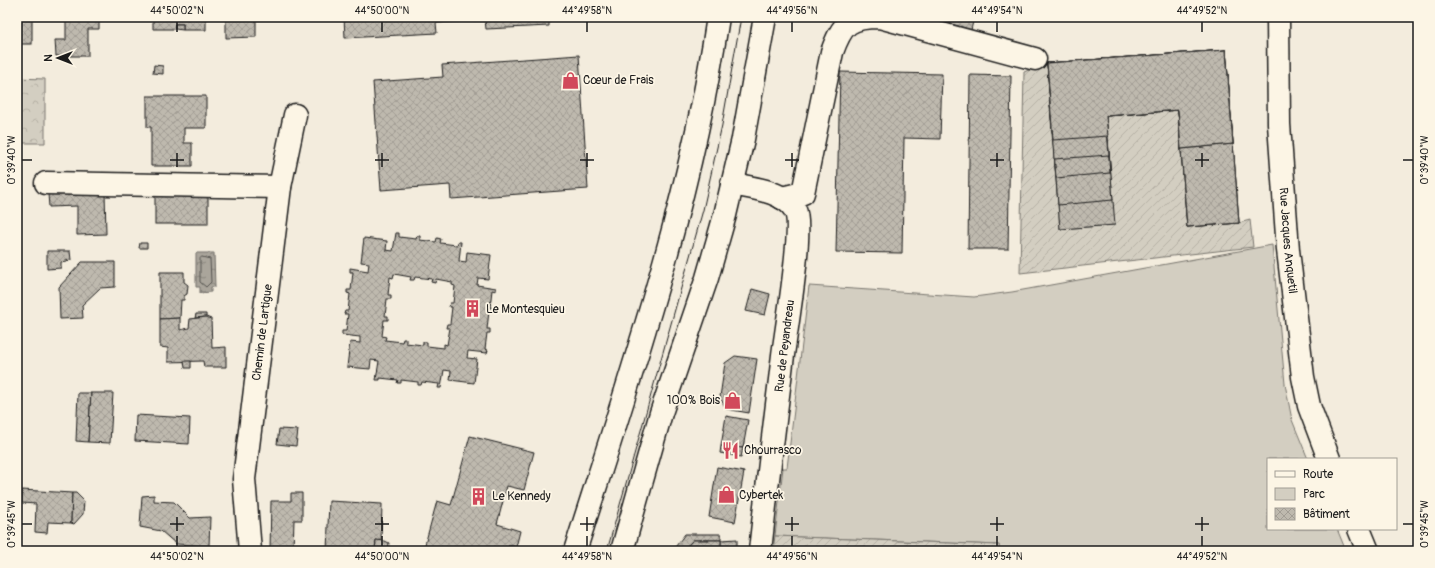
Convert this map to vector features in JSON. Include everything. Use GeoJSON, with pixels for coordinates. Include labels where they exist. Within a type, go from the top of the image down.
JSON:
{"type":"FeatureCollection","features":[{"type":"Feature","properties":{"kind":"street"},"geometry":{"type":"LineString","coordinates":[[575,551],[675,226],[704,102],[718,17]]}},
{"type":"Feature","properties":{"kind":"street"},"geometry":{"type":"LineString","coordinates":[[622,551],[663,406],[715,252],[732,184],[765,17]]}},
{"type":"Feature","properties":{"kind":"street","name":"Rue Jacques Anquetil"},"geometry":{"type":"LineString","coordinates":[[1278,17],[1279,124],[1291,274],[1303,377],[1309,406],[1329,458]]}},
{"type":"Feature","properties":{"kind":"street"},"geometry":{"type":"LineString","coordinates":[[782,198],[803,193],[832,52],[839,32],[847,24],[861,18],[879,18],[1034,60]]}},
{"type":"Feature","properties":{"kind":"street","name":"Chemin de Lartigue"},"geometry":{"type":"LineString","coordinates":[[250,551],[244,479],[280,187],[295,115]]}},
{"type":"Feature","properties":{"kind":"street"},"geometry":{"type":"LineString","coordinates":[[46,183],[280,187]]}},
{"type":"Feature","properties":{"kind":"street","name":"Rue de Peyandreau"},"geometry":{"type":"LineString","coordinates":[[732,184],[759,189],[782,198],[795,210],[798,220],[798,234],[760,551]]}},
{"type":"Feature","properties":{"kind":"street"},"geometry":{"type":"LineString","coordinates":[[1359,530],[1368,551]]}},
{"type":"Feature","properties":{"kind":"green space"},"geometry":{"type":"Polygon","coordinates":[[[1047,63],[1060,229],[1114,225],[1106,116],[1178,110],[1187,227],[1239,223],[1250,220],[1253,247],[1020,273],[1024,72],[1047,63]]]}},
{"type":"Feature","properties":{"kind":"green space"},"geometry":{"type":"Polygon","coordinates":[[[17,78],[45,79],[45,143],[17,143],[17,78]]]}},
{"type":"Feature","properties":{"kind":"green space"},"geometry":{"type":"Polygon","coordinates":[[[1272,245],[1285,384],[1292,420],[1308,458],[1267,458],[1267,530],[1337,530],[1346,551],[999,551],[999,545],[775,536],[783,468],[787,468],[809,286],[974,297],[1012,292],[1272,245]]]}},
{"type":"Feature","properties":{"kind":"green space"},"geometry":{"type":"Polygon","coordinates":[[[775,536],[999,545],[999,551],[773,551],[775,536]]]}},
{"type":"Feature","properties":{"kind":"water"},"geometry":{"type":"Polygon","coordinates":[[[196,253],[214,253],[215,287],[211,287],[211,292],[200,293],[200,287],[196,287],[196,253]]]}},
{"type":"Feature","properties":{"kind":"building"},"geometry":{"type":"Polygon","coordinates":[[[17,17],[32,17],[32,44],[17,44],[17,17]]]}},
{"type":"Feature","properties":{"kind":"building"},"geometry":{"type":"Polygon","coordinates":[[[66,17],[99,17],[99,29],[88,29],[88,56],[56,56],[55,40],[66,40],[66,17]]]}},
{"type":"Feature","properties":{"kind":"building"},"geometry":{"type":"Polygon","coordinates":[[[153,17],[206,17],[206,30],[183,30],[183,24],[175,24],[175,29],[153,29],[153,17]]]}},
{"type":"Feature","properties":{"kind":"building"},"geometry":{"type":"Polygon","coordinates":[[[226,17],[282,18],[256,18],[256,37],[226,38],[226,17]]]}},
{"type":"Feature","properties":{"kind":"building"},"geometry":{"type":"Polygon","coordinates":[[[344,17],[549,17],[549,26],[486,29],[485,20],[436,23],[437,33],[345,38],[344,17]]]}},
{"type":"Feature","properties":{"kind":"building"},"geometry":{"type":"Polygon","coordinates":[[[927,17],[974,17],[971,30],[927,17]]]}},
{"type":"Feature","properties":{"kind":"building"},"geometry":{"type":"Polygon","coordinates":[[[175,24],[183,24],[183,30],[175,29],[175,24]]]}},
{"type":"Feature","properties":{"kind":"building"},"geometry":{"type":"Polygon","coordinates":[[[1226,50],[1239,223],[1187,227],[1178,110],[1106,116],[1115,225],[1060,229],[1047,63],[1226,50]]]}},
{"type":"Feature","properties":{"kind":"building"},"geometry":{"type":"Polygon","coordinates":[[[1226,50],[1239,223],[1187,227],[1178,110],[1106,116],[1113,200],[1058,205],[1047,63],[1226,50]]]}},
{"type":"Feature","properties":{"kind":"building"},"geometry":{"type":"Polygon","coordinates":[[[1226,50],[1239,223],[1187,227],[1178,110],[1106,116],[1110,173],[1056,178],[1047,63],[1226,50]]]}},
{"type":"Feature","properties":{"kind":"building"},"geometry":{"type":"Polygon","coordinates":[[[1226,50],[1233,144],[1181,149],[1178,110],[1106,116],[1109,155],[1054,159],[1047,63],[1226,50]]]}},
{"type":"Feature","properties":{"kind":"building"},"geometry":{"type":"Polygon","coordinates":[[[1226,50],[1233,144],[1181,149],[1178,110],[1106,116],[1108,136],[1053,140],[1047,63],[1226,50]]]}},
{"type":"Feature","properties":{"kind":"building"},"geometry":{"type":"Polygon","coordinates":[[[579,55],[588,189],[451,199],[450,185],[381,190],[373,82],[443,77],[442,65],[579,55]]]}},
{"type":"Feature","properties":{"kind":"building"},"geometry":{"type":"Polygon","coordinates":[[[154,65],[163,66],[163,74],[153,73],[154,65]]]}},
{"type":"Feature","properties":{"kind":"building"},"geometry":{"type":"Polygon","coordinates":[[[840,72],[942,74],[940,139],[904,138],[902,253],[836,252],[840,72]]]}},
{"type":"Feature","properties":{"kind":"building"},"geometry":{"type":"Polygon","coordinates":[[[970,75],[1011,76],[1008,249],[968,249],[970,75]]]}},
{"type":"Feature","properties":{"kind":"building"},"geometry":{"type":"Polygon","coordinates":[[[147,96],[206,96],[206,128],[184,128],[184,143],[192,143],[192,166],[151,166],[151,127],[147,127],[147,96]]]}},
{"type":"Feature","properties":{"kind":"building"},"geometry":{"type":"Polygon","coordinates":[[[105,192],[106,234],[77,235],[77,206],[49,207],[48,194],[105,192]]]}},
{"type":"Feature","properties":{"kind":"building"},"geometry":{"type":"Polygon","coordinates":[[[155,195],[208,195],[208,224],[155,224],[155,195]]]}},
{"type":"Feature","properties":{"kind":"building","name":"Le Montesquieu"},"geometry":{"type":"Polygon","coordinates":[[[396,233],[399,233],[399,237],[416,239],[417,236],[420,236],[420,240],[436,242],[437,238],[441,239],[440,243],[457,245],[458,242],[461,242],[459,261],[466,262],[467,252],[491,255],[488,279],[478,278],[477,285],[496,288],[496,291],[492,290],[490,307],[493,308],[493,312],[489,311],[487,329],[490,329],[490,333],[487,333],[485,349],[488,350],[487,353],[468,351],[467,358],[477,359],[474,383],[450,380],[451,371],[444,370],[441,388],[438,388],[439,384],[422,382],[421,385],[418,385],[418,382],[401,380],[401,383],[397,383],[398,380],[380,378],[380,380],[376,380],[379,361],[371,360],[370,369],[347,367],[350,342],[360,343],[360,337],[342,335],[342,331],[346,331],[348,314],[344,314],[345,311],[348,311],[350,294],[347,293],[347,290],[351,290],[353,272],[350,272],[350,268],[368,271],[369,263],[361,262],[364,238],[387,241],[386,250],[393,251],[396,233]],[[394,274],[393,278],[390,277],[388,295],[391,295],[391,299],[387,299],[385,316],[388,316],[388,320],[384,320],[382,336],[386,337],[385,340],[402,342],[403,339],[406,339],[406,343],[423,345],[423,342],[427,342],[427,346],[444,348],[444,344],[447,345],[450,328],[446,328],[447,324],[450,324],[452,307],[449,307],[450,303],[453,303],[455,286],[452,285],[452,282],[436,279],[435,283],[431,282],[432,279],[415,277],[414,280],[410,280],[411,277],[394,274]]]}},
{"type":"Feature","properties":{"kind":"building"},"geometry":{"type":"Polygon","coordinates":[[[140,243],[147,243],[147,248],[139,248],[140,243]]]}},
{"type":"Feature","properties":{"kind":"building"},"geometry":{"type":"Polygon","coordinates":[[[47,251],[70,251],[71,260],[61,262],[61,268],[47,269],[47,251]]]}},
{"type":"Feature","properties":{"kind":"building"},"geometry":{"type":"Polygon","coordinates":[[[82,262],[115,262],[115,287],[100,288],[82,305],[83,318],[60,319],[59,287],[82,262]]]}},
{"type":"Feature","properties":{"kind":"building"},"geometry":{"type":"Polygon","coordinates":[[[160,272],[184,272],[184,282],[188,285],[187,294],[184,296],[184,300],[181,300],[180,318],[160,319],[160,272]]]}},
{"type":"Feature","properties":{"kind":"building"},"geometry":{"type":"Polygon","coordinates":[[[752,289],[770,294],[765,315],[746,311],[752,289]]]}},
{"type":"Feature","properties":{"kind":"building"},"geometry":{"type":"Polygon","coordinates":[[[196,314],[206,314],[206,317],[195,318],[196,314]]]}},
{"type":"Feature","properties":{"kind":"building"},"geometry":{"type":"Polygon","coordinates":[[[206,317],[211,319],[212,348],[226,347],[226,367],[204,367],[203,361],[168,362],[168,348],[160,347],[160,319],[180,318],[180,330],[189,328],[190,319],[206,317]]]}},
{"type":"Feature","properties":{"kind":"building"},"geometry":{"type":"Polygon","coordinates":[[[735,356],[757,359],[749,413],[726,409],[720,397],[725,363],[735,356]]]}},
{"type":"Feature","properties":{"kind":"building"},"geometry":{"type":"Polygon","coordinates":[[[184,361],[191,361],[191,368],[185,368],[184,361]]]}},
{"type":"Feature","properties":{"kind":"building"},"geometry":{"type":"Polygon","coordinates":[[[78,393],[91,393],[88,442],[76,441],[78,393]]]}},
{"type":"Feature","properties":{"kind":"building"},"geometry":{"type":"Polygon","coordinates":[[[91,393],[113,393],[110,443],[88,442],[91,393]]]}},
{"type":"Feature","properties":{"kind":"building"},"geometry":{"type":"Polygon","coordinates":[[[136,415],[190,418],[189,444],[135,441],[136,415]]]}},
{"type":"Feature","properties":{"kind":"building"},"geometry":{"type":"Polygon","coordinates":[[[726,416],[748,420],[743,448],[721,446],[726,416]]]}},
{"type":"Feature","properties":{"kind":"building"},"geometry":{"type":"Polygon","coordinates":[[[279,429],[298,430],[296,446],[277,444],[279,429]]]}},
{"type":"Feature","properties":{"kind":"building","name":"Le Kennedy"},"geometry":{"type":"Polygon","coordinates":[[[470,436],[534,452],[524,490],[507,486],[497,524],[520,531],[516,547],[509,545],[507,551],[434,551],[424,548],[437,501],[451,505],[470,436]]]}},
{"type":"Feature","properties":{"kind":"building"},"geometry":{"type":"Polygon","coordinates":[[[721,446],[743,448],[741,457],[720,453],[721,446]]]}},
{"type":"Feature","properties":{"kind":"building","name":"Cybertek"},"geometry":{"type":"Polygon","coordinates":[[[717,467],[744,472],[735,522],[709,517],[717,467]]]}},
{"type":"Feature","properties":{"kind":"building"},"geometry":{"type":"Polygon","coordinates":[[[22,490],[72,493],[71,523],[48,522],[47,533],[35,532],[36,504],[22,503],[22,490]]]}},
{"type":"Feature","properties":{"kind":"building"},"geometry":{"type":"Polygon","coordinates":[[[72,493],[76,493],[84,501],[83,514],[74,524],[71,523],[72,493]]]}},
{"type":"Feature","properties":{"kind":"building"},"geometry":{"type":"Polygon","coordinates":[[[291,493],[302,493],[302,520],[294,520],[293,550],[301,551],[270,551],[271,501],[291,501],[291,493]]]}},
{"type":"Feature","properties":{"kind":"building"},"geometry":{"type":"Polygon","coordinates":[[[154,495],[154,501],[174,502],[190,518],[210,517],[209,546],[176,544],[161,531],[140,527],[142,496],[154,495]]]}},
{"type":"Feature","properties":{"kind":"building"},"geometry":{"type":"Polygon","coordinates":[[[329,501],[382,504],[381,541],[376,540],[375,551],[327,551],[329,501]]]}},
{"type":"Feature","properties":{"kind":"building"},"geometry":{"type":"Polygon","coordinates":[[[685,534],[721,534],[721,540],[693,540],[683,551],[676,551],[676,546],[685,534]]]}},
{"type":"Feature","properties":{"kind":"building"},"geometry":{"type":"Polygon","coordinates":[[[737,539],[737,551],[721,551],[721,540],[737,539]]]}},
{"type":"Feature","properties":{"kind":"building"},"geometry":{"type":"Polygon","coordinates":[[[376,540],[389,543],[388,551],[375,551],[376,540]]]}},
{"type":"Feature","properties":{"kind":"building"},"geometry":{"type":"Polygon","coordinates":[[[693,540],[721,540],[721,551],[683,551],[693,540]]]}},
{"type":"Feature","properties":{"kind":"building"},"geometry":{"type":"Polygon","coordinates":[[[839,547],[865,547],[865,551],[839,551],[839,547]]]}},
{"type":"Feature","properties":{"kind":"tram line"},"geometry":{"type":"LineString","coordinates":[[607,551],[703,210],[722,125],[741,17]]}},
{"type":"Feature","properties":{"kind":"place","name":"Cœur de Frais"},"geometry":{"type":"Point","coordinates":[570,80]}},
{"type":"Feature","properties":{"kind":"place","name":"Le Montesquieu"},"geometry":{"type":"Point","coordinates":[473,309]}},
{"type":"Feature","properties":{"kind":"place","name":"100% Bois"},"geometry":{"type":"Point","coordinates":[733,400]}},
{"type":"Feature","properties":{"kind":"place","name":"Chourrasco"},"geometry":{"type":"Point","coordinates":[731,450]}},
{"type":"Feature","properties":{"kind":"place","name":"Cybertek"},"geometry":{"type":"Point","coordinates":[726,495]}},
{"type":"Feature","properties":{"kind":"place","name":"Le Kennedy"},"geometry":{"type":"Point","coordinates":[479,496]}}]}
